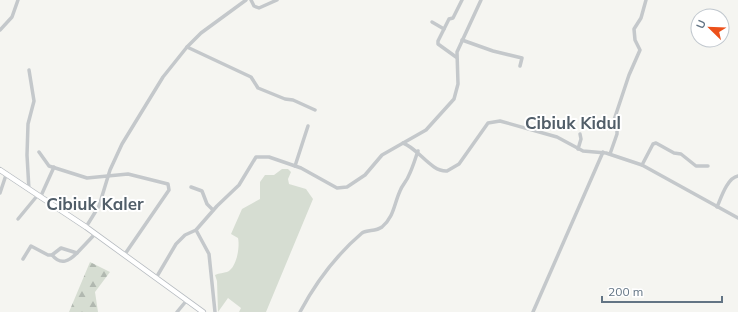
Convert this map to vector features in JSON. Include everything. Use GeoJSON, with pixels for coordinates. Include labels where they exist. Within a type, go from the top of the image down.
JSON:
{"type":"FeatureCollection","features":[{"type":"Feature","properties":{"kind":"main road"},"geometry":{"type":"LineString","coordinates":[[0,170],[29,191],[125,254],[202,312]]}},
{"type":"Feature","properties":{"kind":"street"},"geometry":{"type":"LineString","coordinates":[[0,30],[12,17],[18,0]]}},
{"type":"Feature","properties":{"kind":"street"},"geometry":{"type":"LineString","coordinates":[[86,228],[99,206],[109,175],[122,144],[163,77],[187,47],[201,33],[246,0]]}},
{"type":"Feature","properties":{"kind":"street"},"geometry":{"type":"LineString","coordinates":[[251,0],[254,6],[259,8],[277,0]]}},
{"type":"Feature","properties":{"kind":"street"},"geometry":{"type":"LineString","coordinates":[[456,57],[438,44],[438,40],[449,18],[453,18],[462,0]]}},
{"type":"Feature","properties":{"kind":"street"},"geometry":{"type":"LineString","coordinates":[[156,278],[176,244],[185,235],[196,230],[213,210],[239,185],[256,157],[269,157],[295,166],[310,172],[335,187],[344,188],[369,172],[382,155],[431,126],[454,99],[457,91],[458,69],[456,57],[462,40],[481,0]]}},
{"type":"Feature","properties":{"kind":"street"},"geometry":{"type":"LineString","coordinates":[[610,154],[617,134],[617,127],[614,120],[628,75],[640,50],[634,29],[641,18],[646,0]]}},
{"type":"Feature","properties":{"kind":"street"},"geometry":{"type":"LineString","coordinates":[[432,22],[444,29]]}},
{"type":"Feature","properties":{"kind":"street"},"geometry":{"type":"LineString","coordinates":[[462,40],[493,51],[521,58],[520,66]]}},
{"type":"Feature","properties":{"kind":"street"},"geometry":{"type":"LineString","coordinates":[[187,47],[251,77],[259,89],[285,99],[293,100],[315,110]]}},
{"type":"Feature","properties":{"kind":"street"},"geometry":{"type":"LineString","coordinates":[[29,70],[34,101],[28,131],[27,155],[29,191]]}},
{"type":"Feature","properties":{"kind":"street"},"geometry":{"type":"LineString","coordinates":[[403,143],[418,151],[436,168],[444,171],[459,164],[486,125],[493,121],[551,135],[586,152],[603,152],[642,165],[717,207],[738,217]]}},
{"type":"Feature","properties":{"kind":"street"},"geometry":{"type":"LineString","coordinates":[[295,166],[308,126]]}},
{"type":"Feature","properties":{"kind":"street"},"geometry":{"type":"LineString","coordinates":[[578,149],[581,139],[580,134]]}},
{"type":"Feature","properties":{"kind":"street"},"geometry":{"type":"LineString","coordinates":[[642,165],[653,144],[656,143],[675,154],[681,154],[696,166],[708,166]]}},
{"type":"Feature","properties":{"kind":"street"},"geometry":{"type":"LineString","coordinates":[[300,312],[333,260],[362,233],[367,230],[377,230],[387,222],[394,209],[399,193],[409,176],[418,151]]}},
{"type":"Feature","properties":{"kind":"street"},"geometry":{"type":"LineString","coordinates":[[39,152],[49,166],[89,178],[109,175],[136,175],[167,184],[169,186],[125,254]]}},
{"type":"Feature","properties":{"kind":"street"},"geometry":{"type":"LineString","coordinates":[[533,312],[603,152]]}},
{"type":"Feature","properties":{"kind":"street"},"geometry":{"type":"LineString","coordinates":[[18,219],[39,197],[54,167]]}},
{"type":"Feature","properties":{"kind":"street"},"geometry":{"type":"LineString","coordinates":[[0,193],[6,175]]}},
{"type":"Feature","properties":{"kind":"street"},"geometry":{"type":"LineString","coordinates":[[717,207],[730,182],[738,176]]}},
{"type":"Feature","properties":{"kind":"street"},"geometry":{"type":"LineString","coordinates":[[191,187],[202,191],[207,205],[213,210]]}},
{"type":"Feature","properties":{"kind":"street"},"geometry":{"type":"LineString","coordinates":[[196,230],[209,254],[215,312]]}},
{"type":"Feature","properties":{"kind":"street"},"geometry":{"type":"LineString","coordinates":[[23,259],[31,246],[52,255],[59,261],[70,261],[95,234]]}},
{"type":"Feature","properties":{"kind":"street"},"geometry":{"type":"LineString","coordinates":[[52,255],[61,248],[77,253]]}},
{"type":"Feature","properties":{"kind":"street"},"geometry":{"type":"LineString","coordinates":[[177,312],[187,300]]}},
{"type":"Feature","properties":{"kind":"green space"},"geometry":{"type":"Polygon","coordinates":[[[282,169],[288,169],[291,172],[288,179],[289,184],[306,189],[313,199],[266,312],[239,312],[241,308],[228,298],[218,312],[217,281],[215,275],[227,272],[235,262],[239,246],[238,238],[231,234],[242,209],[260,199],[260,182],[265,175],[274,175],[282,169]]]}},
{"type":"Feature","properties":{"kind":"green space"},"geometry":{"type":"Polygon","coordinates":[[[90,262],[110,272],[95,292],[98,312],[69,312],[90,262]]]}},
{"type":"Feature","properties":{"kind":"district","name":"Cibiuk Kidul"},"geometry":{"type":"Point","coordinates":[573,123]}},
{"type":"Feature","properties":{"kind":"district","name":"Cibiuk Kaler"},"geometry":{"type":"Point","coordinates":[95,204]}}]}
